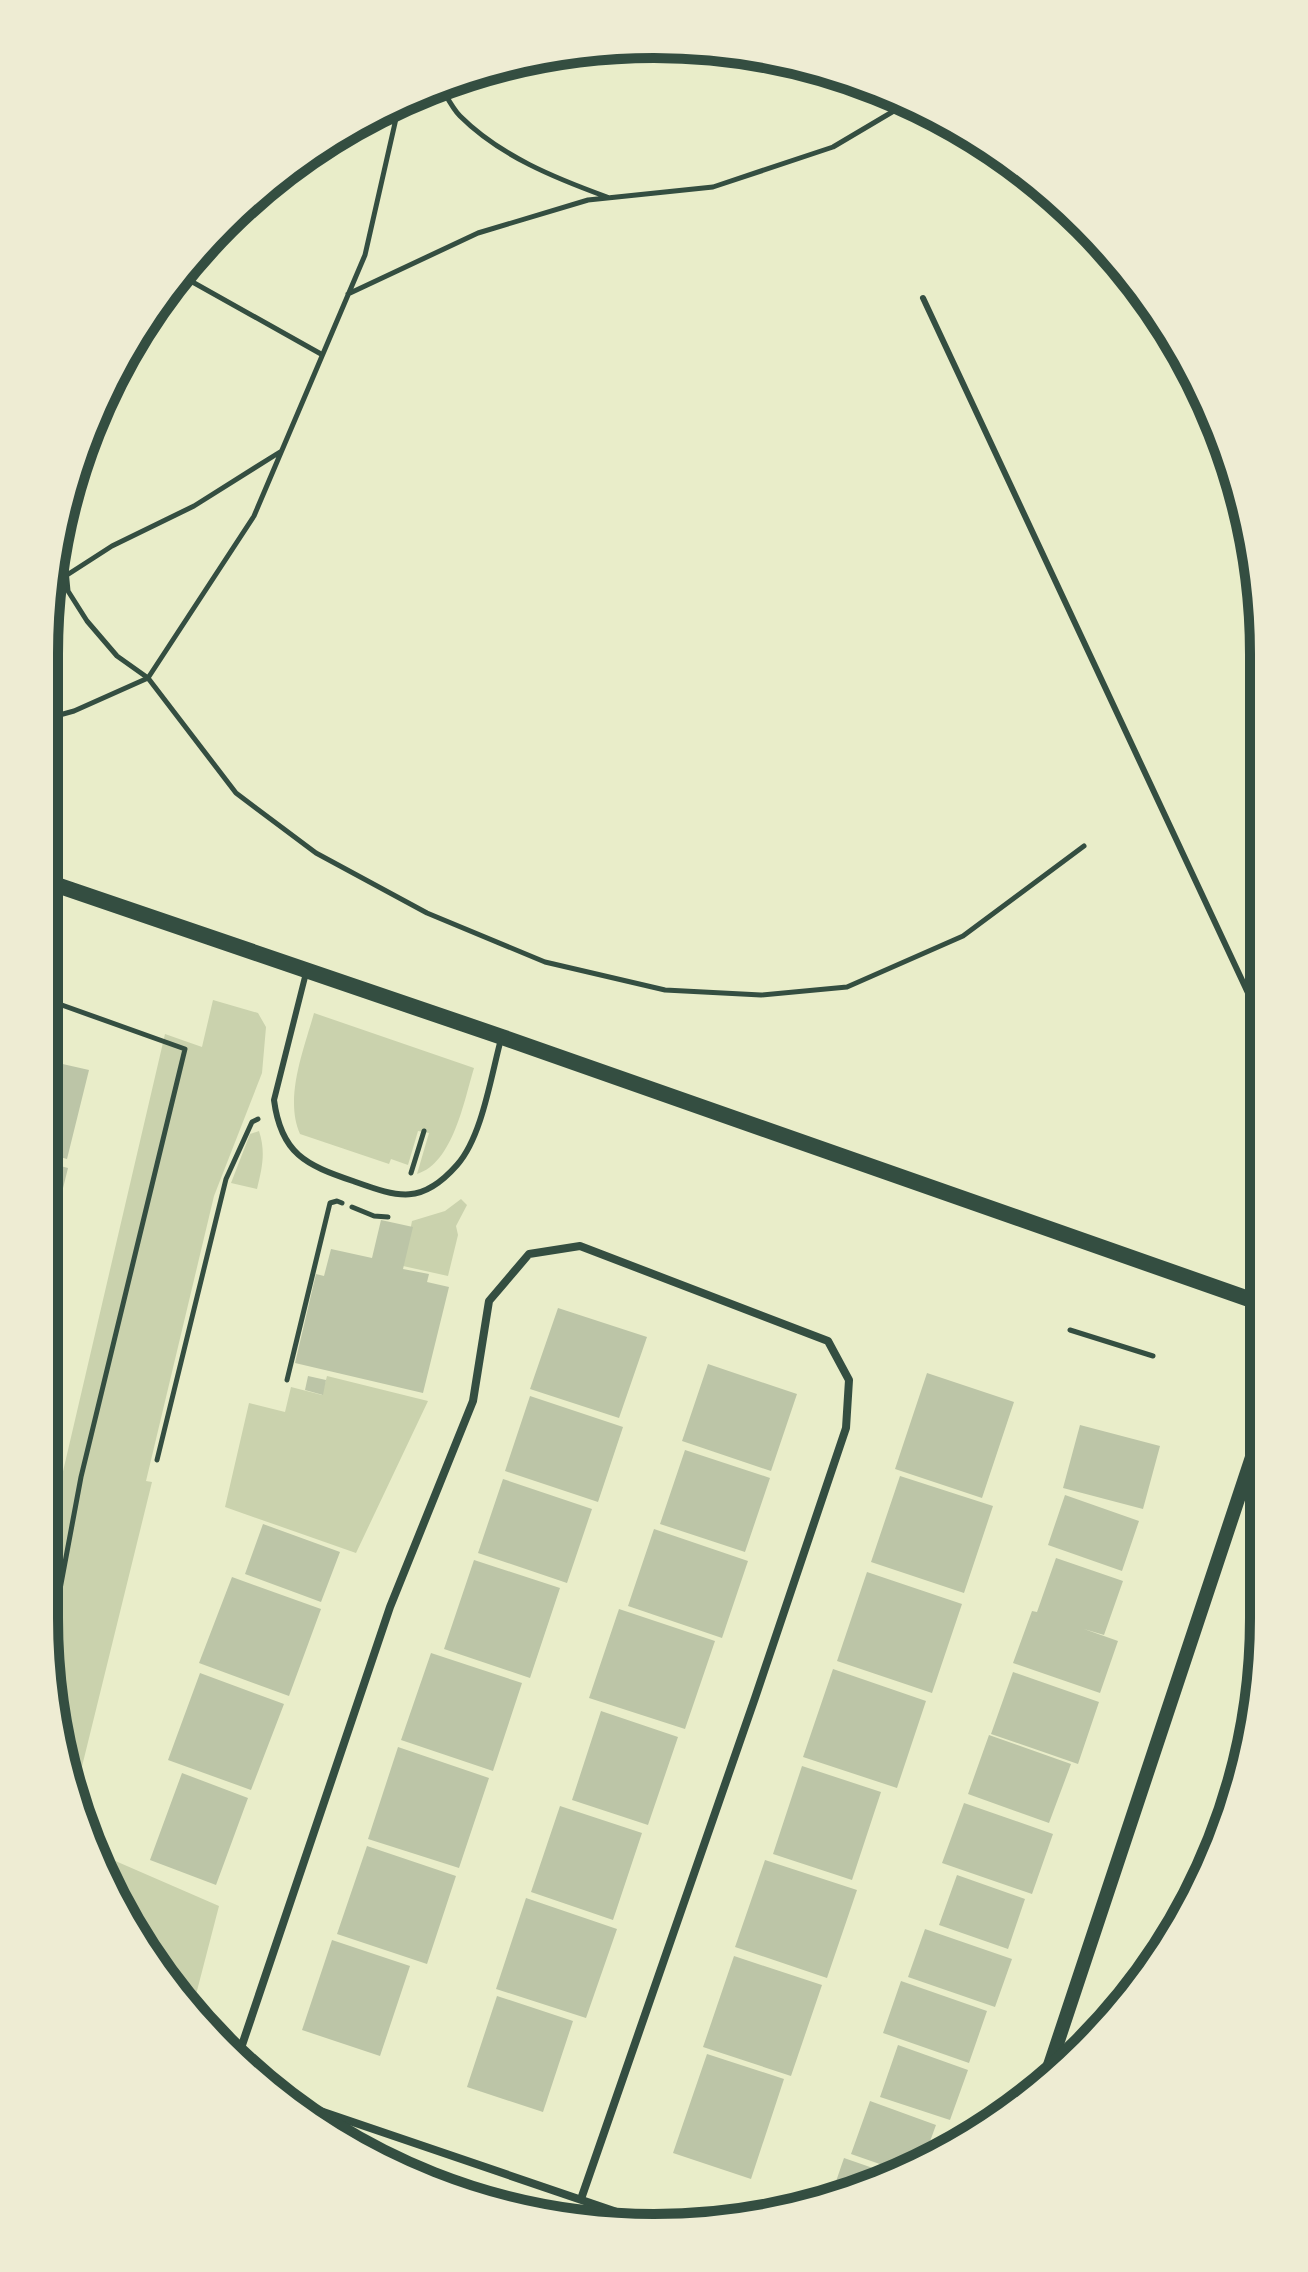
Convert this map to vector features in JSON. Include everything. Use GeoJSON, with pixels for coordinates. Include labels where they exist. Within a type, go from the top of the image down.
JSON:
{"type":"FeatureCollection","features":[{"type":"Feature","properties":{"kind":"main road"},"geometry":{"type":"LineString","coordinates":[[58,885],[307,969],[1250,1299]]}},
{"type":"Feature","properties":{"kind":"street"},"geometry":{"type":"LineString","coordinates":[[241,2047],[390,1607],[473,1401],[489,1301],[529,1254],[580,1246],[828,1341],[849,1380],[846,1428],[581,2199]]}},
{"type":"Feature","properties":{"kind":"street"},"geometry":{"type":"LineString","coordinates":[[1051,2062],[1250,1463]]}},
{"type":"Feature","properties":{"kind":"street"},"geometry":{"type":"LineString","coordinates":[[317,2110],[621,2213]]}},
{"type":"Feature","properties":{"kind":"lane"},"geometry":{"type":"LineString","coordinates":[[923,298],[1250,997]]}},
{"type":"Feature","properties":{"kind":"lane"},"geometry":{"type":"LineString","coordinates":[[307,969],[274,1100],[282,1132],[309,1165],[395,1196],[420,1193],[439,1182],[466,1153],[481,1114],[502,1037]]}},
{"type":"Feature","properties":{"kind":"path"},"geometry":{"type":"LineString","coordinates":[[447,96],[459,115],[509,154],[562,180],[609,198]]}},
{"type":"Feature","properties":{"kind":"path"},"geometry":{"type":"LineString","coordinates":[[347,295],[478,233],[588,200],[713,187],[833,147],[896,109]]}},
{"type":"Feature","properties":{"kind":"path"},"geometry":{"type":"LineString","coordinates":[[58,715],[148,678],[254,516],[365,255],[397,116]]}},
{"type":"Feature","properties":{"kind":"path"},"geometry":{"type":"LineString","coordinates":[[190,280],[321,354]]}},
{"type":"Feature","properties":{"kind":"path"},"geometry":{"type":"LineString","coordinates":[[66,575],[112,546],[194,506],[281,451]]}},
{"type":"Feature","properties":{"kind":"path"},"geometry":{"type":"LineString","coordinates":[[65,562],[68,591],[87,621],[117,656],[148,678],[236,793],[316,853],[427,913],[545,962],[665,990],[761,995],[847,987],[963,936],[1084,846]]}},
{"type":"Feature","properties":{"kind":"path"},"geometry":{"type":"LineString","coordinates":[[58,1004],[185,1049],[81,1477],[58,1600]]}},
{"type":"Feature","properties":{"kind":"path"},"geometry":{"type":"LineString","coordinates":[[157,1460],[226,1179],[252,1122],[276,1110]]}},
{"type":"Feature","properties":{"kind":"path"},"geometry":{"type":"LineString","coordinates":[[287,1380],[330,1203],[337,1201],[374,1216],[407,1219],[412,1168],[424,1131]]}},
{"type":"Feature","properties":{"kind":"path"},"geometry":{"type":"LineString","coordinates":[[1070,1330],[1153,1356]]}},
{"type":"Feature","properties":{"kind":"green space"},"geometry":{"type":"Polygon","coordinates":[[[213,1000],[258,1013],[266,1027],[262,1073],[214,1196],[146,1481],[152,1482],[79,1777],[69,1734],[59,1657],[58,1493],[165,1034],[202,1047],[213,1000]]]}},
{"type":"Feature","properties":{"kind":"green space"},"geometry":{"type":"Polygon","coordinates":[[[314,1013],[474,1068],[455,1129],[440,1157],[429,1168],[417,1174],[429,1133],[418,1131],[408,1165],[391,1159],[389,1164],[300,1134],[294,1105],[295,1089],[314,1013]]]}},
{"type":"Feature","properties":{"kind":"green space"},"geometry":{"type":"Polygon","coordinates":[[[259,1131],[263,1153],[257,1189],[231,1183],[250,1134],[259,1131]]]}},
{"type":"Feature","properties":{"kind":"green space"},"geometry":{"type":"Polygon","coordinates":[[[461,1199],[467,1205],[456,1226],[458,1235],[448,1276],[403,1266],[412,1221],[445,1211],[461,1199]]]}},
{"type":"Feature","properties":{"kind":"green space"},"geometry":{"type":"Polygon","coordinates":[[[327,1376],[428,1401],[356,1553],[225,1507],[249,1403],[285,1412],[291,1387],[322,1395],[327,1376]]]}},
{"type":"Feature","properties":{"kind":"green space"},"geometry":{"type":"Polygon","coordinates":[[[108,1858],[219,1906],[195,1998],[158,1949],[108,1858]]]}},
{"type":"Feature","properties":{"kind":"building"},"geometry":{"type":"Polygon","coordinates":[[[58,1063],[89,1070],[67,1159],[58,1157],[58,1063]]]}},
{"type":"Feature","properties":{"kind":"building"},"geometry":{"type":"Polygon","coordinates":[[[58,1165],[68,1168],[58,1208],[58,1165]]]}},
{"type":"Feature","properties":{"kind":"building"},"geometry":{"type":"Polygon","coordinates":[[[381,1220],[413,1227],[403,1269],[429,1274],[427,1282],[449,1287],[423,1393],[295,1363],[316,1274],[324,1276],[331,1249],[372,1258],[381,1220]]]}},
{"type":"Feature","properties":{"kind":"building"},"geometry":{"type":"Polygon","coordinates":[[[558,1308],[647,1337],[619,1418],[530,1389],[558,1308]]]}},
{"type":"Feature","properties":{"kind":"building"},"geometry":{"type":"Polygon","coordinates":[[[708,1364],[797,1394],[771,1471],[682,1441],[708,1364]]]}},
{"type":"Feature","properties":{"kind":"building"},"geometry":{"type":"Polygon","coordinates":[[[927,1373],[1014,1402],[982,1498],[895,1469],[927,1373]]]}},
{"type":"Feature","properties":{"kind":"building"},"geometry":{"type":"Polygon","coordinates":[[[308,1376],[326,1380],[323,1395],[305,1390],[308,1376]]]}},
{"type":"Feature","properties":{"kind":"building"},"geometry":{"type":"Polygon","coordinates":[[[530,1396],[623,1427],[598,1502],[505,1471],[530,1396]]]}},
{"type":"Feature","properties":{"kind":"building"},"geometry":{"type":"Polygon","coordinates":[[[1080,1425],[1160,1446],[1143,1509],[1063,1488],[1080,1425]]]}},
{"type":"Feature","properties":{"kind":"building"},"geometry":{"type":"Polygon","coordinates":[[[685,1450],[770,1478],[745,1552],[660,1524],[685,1450]]]}},
{"type":"Feature","properties":{"kind":"building"},"geometry":{"type":"Polygon","coordinates":[[[900,1476],[993,1506],[964,1593],[871,1562],[900,1476]]]}},
{"type":"Feature","properties":{"kind":"building"},"geometry":{"type":"Polygon","coordinates":[[[503,1479],[592,1509],[567,1583],[478,1553],[503,1479]]]}},
{"type":"Feature","properties":{"kind":"building"},"geometry":{"type":"Polygon","coordinates":[[[1065,1495],[1139,1521],[1122,1571],[1048,1545],[1065,1495]]]}},
{"type":"Feature","properties":{"kind":"building"},"geometry":{"type":"Polygon","coordinates":[[[263,1524],[340,1552],[321,1602],[245,1574],[263,1524]]]}},
{"type":"Feature","properties":{"kind":"building"},"geometry":{"type":"Polygon","coordinates":[[[654,1529],[748,1561],[722,1638],[628,1606],[654,1529]]]}},
{"type":"Feature","properties":{"kind":"building"},"geometry":{"type":"Polygon","coordinates":[[[1056,1558],[1123,1581],[1104,1635],[1084,1629],[1118,1641],[1100,1693],[1013,1663],[1032,1611],[1037,1612],[1056,1558]]]}},
{"type":"Feature","properties":{"kind":"building"},"geometry":{"type":"Polygon","coordinates":[[[474,1560],[560,1588],[530,1678],[444,1649],[474,1560]]]}},
{"type":"Feature","properties":{"kind":"building"},"geometry":{"type":"Polygon","coordinates":[[[867,1572],[962,1604],[932,1693],[837,1661],[867,1572]]]}},
{"type":"Feature","properties":{"kind":"building"},"geometry":{"type":"Polygon","coordinates":[[[232,1577],[321,1609],[289,1696],[199,1663],[232,1577]]]}},
{"type":"Feature","properties":{"kind":"building"},"geometry":{"type":"Polygon","coordinates":[[[619,1609],[715,1641],[685,1729],[589,1698],[619,1609]]]}},
{"type":"Feature","properties":{"kind":"building"},"geometry":{"type":"Polygon","coordinates":[[[431,1653],[522,1683],[493,1771],[401,1740],[431,1653]]]}},
{"type":"Feature","properties":{"kind":"building"},"geometry":{"type":"Polygon","coordinates":[[[833,1669],[926,1701],[897,1788],[803,1757],[833,1669]]]}},
{"type":"Feature","properties":{"kind":"building"},"geometry":{"type":"Polygon","coordinates":[[[1013,1672],[1099,1702],[1078,1764],[991,1734],[1013,1672]]]}},
{"type":"Feature","properties":{"kind":"building"},"geometry":{"type":"Polygon","coordinates":[[[200,1673],[284,1704],[251,1790],[168,1760],[200,1673]]]}},
{"type":"Feature","properties":{"kind":"building"},"geometry":{"type":"Polygon","coordinates":[[[601,1711],[678,1737],[648,1825],[572,1800],[601,1711]]]}},
{"type":"Feature","properties":{"kind":"building"},"geometry":{"type":"Polygon","coordinates":[[[989,1735],[1071,1764],[1049,1823],[968,1794],[989,1735]]]}},
{"type":"Feature","properties":{"kind":"building"},"geometry":{"type":"Polygon","coordinates":[[[398,1747],[489,1778],[459,1868],[368,1839],[398,1747]]]}},
{"type":"Feature","properties":{"kind":"building"},"geometry":{"type":"Polygon","coordinates":[[[802,1766],[881,1792],[852,1880],[773,1854],[802,1766]]]}},
{"type":"Feature","properties":{"kind":"building"},"geometry":{"type":"Polygon","coordinates":[[[182,1773],[248,1798],[216,1885],[150,1860],[182,1773]]]}},
{"type":"Feature","properties":{"kind":"building"},"geometry":{"type":"Polygon","coordinates":[[[964,1803],[1053,1834],[1032,1894],[942,1863],[964,1803]]]}},
{"type":"Feature","properties":{"kind":"building"},"geometry":{"type":"Polygon","coordinates":[[[560,1806],[642,1833],[613,1920],[531,1892],[560,1806]]]}},
{"type":"Feature","properties":{"kind":"building"},"geometry":{"type":"Polygon","coordinates":[[[367,1846],[456,1876],[427,1964],[337,1934],[367,1846]]]}},
{"type":"Feature","properties":{"kind":"building"},"geometry":{"type":"Polygon","coordinates":[[[765,1860],[857,1890],[827,1978],[735,1947],[765,1860]]]}},
{"type":"Feature","properties":{"kind":"building"},"geometry":{"type":"Polygon","coordinates":[[[957,1875],[1025,1899],[1008,1949],[939,1925],[957,1875]]]}},
{"type":"Feature","properties":{"kind":"building"},"geometry":{"type":"Polygon","coordinates":[[[526,1898],[617,1929],[586,2018],[496,1989],[526,1898]]]}},
{"type":"Feature","properties":{"kind":"building"},"geometry":{"type":"Polygon","coordinates":[[[925,1929],[1012,1959],[995,2007],[908,1977],[925,1929]]]}},
{"type":"Feature","properties":{"kind":"building"},"geometry":{"type":"Polygon","coordinates":[[[332,1940],[410,1966],[380,2056],[302,2030],[332,1940]]]}},
{"type":"Feature","properties":{"kind":"building"},"geometry":{"type":"Polygon","coordinates":[[[734,1956],[822,1985],[791,2076],[703,2047],[734,1956]]]}},
{"type":"Feature","properties":{"kind":"building"},"geometry":{"type":"Polygon","coordinates":[[[901,1981],[987,2011],[969,2063],[883,2033],[901,1981]]]}},
{"type":"Feature","properties":{"kind":"building"},"geometry":{"type":"Polygon","coordinates":[[[497,1996],[573,2021],[543,2112],[467,2087],[497,1996]]]}},
{"type":"Feature","properties":{"kind":"building"},"geometry":{"type":"Polygon","coordinates":[[[898,2045],[968,2070],[950,2120],[880,2097],[898,2045]]]}},
{"type":"Feature","properties":{"kind":"building"},"geometry":{"type":"Polygon","coordinates":[[[707,2054],[784,2079],[751,2179],[673,2153],[707,2054]]]}},
{"type":"Feature","properties":{"kind":"building"},"geometry":{"type":"Polygon","coordinates":[[[870,2101],[936,2125],[928,2148],[887,2167],[851,2154],[870,2101]]]}},
{"type":"Feature","properties":{"kind":"building"},"geometry":{"type":"Polygon","coordinates":[[[844,2158],[879,2170],[846,2182],[835,2186],[844,2158]]]}}]}
